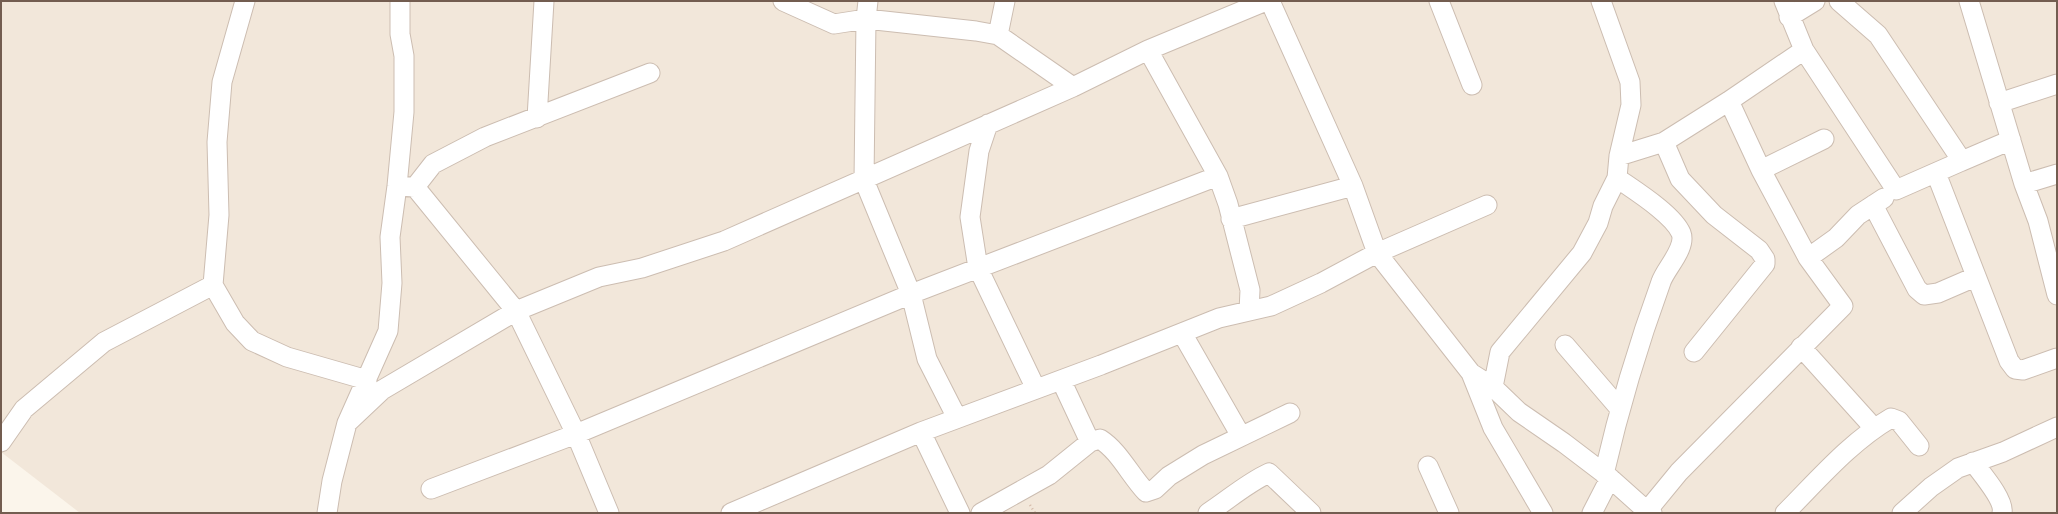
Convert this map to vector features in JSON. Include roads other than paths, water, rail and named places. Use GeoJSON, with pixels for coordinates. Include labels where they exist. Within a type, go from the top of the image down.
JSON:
{"type":"FeatureCollection","features":[{"type":"Feature","properties":{"kind":"street"},"geometry":{"type":"LineString","coordinates":[[245,1],[222,82],[217,142],[219,215],[214,285],[235,324],[252,341],[287,357],[367,380]]}},
{"type":"Feature","properties":{"kind":"street"},"geometry":{"type":"LineString","coordinates":[[326,513],[332,480],[347,423],[388,331],[392,283],[390,237],[406,187],[404,56],[400,34],[400,1]]}},
{"type":"Feature","properties":{"kind":"street"},"geometry":{"type":"LineString","coordinates":[[537,118],[544,1]]}},
{"type":"Feature","properties":{"kind":"street"},"geometry":{"type":"LineString","coordinates":[[783,1],[834,24],[867,10],[998,35],[1073,87]]}},
{"type":"Feature","properties":{"kind":"street"},"geometry":{"type":"LineString","coordinates":[[998,35],[1005,1]]}},
{"type":"Feature","properties":{"kind":"street"},"geometry":{"type":"LineString","coordinates":[[347,423],[382,390],[516,311],[599,277],[642,268],[724,241],[1073,87],[1148,50],[1266,1]]}},
{"type":"Feature","properties":{"kind":"street"},"geometry":{"type":"LineString","coordinates":[[1270,1],[1353,186],[1377,253],[1471,373],[1493,428],[1542,513]]}},
{"type":"Feature","properties":{"kind":"street"},"geometry":{"type":"LineString","coordinates":[[1439,1],[1472,85]]}},
{"type":"Feature","properties":{"kind":"street"},"geometry":{"type":"LineString","coordinates":[[1493,387],[1500,352],[1582,253],[1591,238],[1603,206],[1616,178],[1630,105],[1630,82],[1601,1]]}},
{"type":"Feature","properties":{"kind":"street"},"geometry":{"type":"LineString","coordinates":[[1814,1],[1787,9],[1804,50],[1896,190]]}},
{"type":"Feature","properties":{"kind":"street"},"geometry":{"type":"LineString","coordinates":[[1839,1],[1878,36],[1962,161]]}},
{"type":"Feature","properties":{"kind":"street"},"geometry":{"type":"LineString","coordinates":[[1969,1],[2024,184],[2038,221],[2057,295]]}},
{"type":"Feature","properties":{"kind":"street"},"geometry":{"type":"LineString","coordinates":[[867,10],[864,180],[910,294],[927,359],[957,418]]}},
{"type":"Feature","properties":{"kind":"street"},"geometry":{"type":"LineString","coordinates":[[1148,50],[1218,176],[1232,219],[1250,290],[1249,312]]}},
{"type":"Feature","properties":{"kind":"street"},"geometry":{"type":"LineString","coordinates":[[1619,156],[1664,142],[1729,101],[1804,50]]}},
{"type":"Feature","properties":{"kind":"street"},"geometry":{"type":"LineString","coordinates":[[406,187],[433,164],[485,137],[650,73]]}},
{"type":"Feature","properties":{"kind":"street"},"geometry":{"type":"LineString","coordinates":[[2000,104],[2057,84]]}},
{"type":"Feature","properties":{"kind":"street"},"geometry":{"type":"LineString","coordinates":[[1471,373],[1493,387],[1518,412],[1564,443],[1607,476],[1649,512],[1679,472],[1801,347],[1839,312],[1843,304],[1808,258],[1761,170],[1729,101]]}},
{"type":"Feature","properties":{"kind":"street"},"geometry":{"type":"LineString","coordinates":[[988,124],[979,151],[970,217],[978,268],[1036,389]]}},
{"type":"Feature","properties":{"kind":"street"},"geometry":{"type":"LineString","coordinates":[[1761,170],[1824,139]]}},
{"type":"Feature","properties":{"kind":"street"},"geometry":{"type":"LineString","coordinates":[[1808,258],[1836,238],[1858,215],[1896,190],[2011,140]]}},
{"type":"Feature","properties":{"kind":"street"},"geometry":{"type":"LineString","coordinates":[[1664,142],[1680,179],[1714,215],[1743,240],[1759,250],[1765,260],[1765,264],[1694,352]]}},
{"type":"Feature","properties":{"kind":"street"},"geometry":{"type":"LineString","coordinates":[[1936,172],[2009,361],[2015,369],[2023,370],[2057,358]]}},
{"type":"Feature","properties":{"kind":"street"},"geometry":{"type":"LineString","coordinates":[[2024,184],[2057,174]]}},
{"type":"Feature","properties":{"kind":"street"},"geometry":{"type":"LineString","coordinates":[[431,489],[576,434],[910,294],[1218,176]]}},
{"type":"Feature","properties":{"kind":"street"},"geometry":{"type":"LineString","coordinates":[[1592,513],[1607,476],[1620,409],[1661,280],[1678,254],[1682,240],[1681,233],[1662,210],[1616,178]]}},
{"type":"Feature","properties":{"kind":"street"},"geometry":{"type":"LineString","coordinates":[[1232,219],[1353,186]]}},
{"type":"Feature","properties":{"kind":"street"},"geometry":{"type":"LineString","coordinates":[[406,187],[516,311],[576,434],[609,513]]}},
{"type":"Feature","properties":{"kind":"street"},"geometry":{"type":"LineString","coordinates":[[731,513],[957,418],[1061,380],[1219,318],[1271,306],[1293,297],[1377,253],[1487,205]]}},
{"type":"Feature","properties":{"kind":"street"},"geometry":{"type":"LineString","coordinates":[[1873,205],[1917,289],[1924,295],[1938,293],[1976,277]]}},
{"type":"Feature","properties":{"kind":"street"},"geometry":{"type":"LineString","coordinates":[[1,442],[24,409],[104,342],[214,285]]}},
{"type":"Feature","properties":{"kind":"street"},"geometry":{"type":"LineString","coordinates":[[1182,333],[1241,436]]}},
{"type":"Feature","properties":{"kind":"street"},"geometry":{"type":"LineString","coordinates":[[1565,345],[1620,409]]}},
{"type":"Feature","properties":{"kind":"street"},"geometry":{"type":"LineString","coordinates":[[1801,347],[1874,428]]}},
{"type":"Feature","properties":{"kind":"street"},"geometry":{"type":"LineString","coordinates":[[1061,380],[1090,442]]}},
{"type":"Feature","properties":{"kind":"street"},"geometry":{"type":"LineString","coordinates":[[982,513],[1049,476],[1090,442],[1100,439],[1109,445],[1133,478],[1146,492],[1156,489],[1169,476],[1203,455],[1290,413]]}},
{"type":"Feature","properties":{"kind":"street"},"geometry":{"type":"LineString","coordinates":[[1785,513],[1874,428],[1891,418],[1900,421],[1919,446]]}},
{"type":"Feature","properties":{"kind":"street"},"geometry":{"type":"LineString","coordinates":[[1902,513],[1931,487],[1958,468],[2003,452],[2057,427]]}},
{"type":"Feature","properties":{"kind":"street"},"geometry":{"type":"LineString","coordinates":[[921,432],[960,513]]}},
{"type":"Feature","properties":{"kind":"street"},"geometry":{"type":"LineString","coordinates":[[1973,462],[1998,496],[2003,509],[2002,513]]}},
{"type":"Feature","properties":{"kind":"street"},"geometry":{"type":"LineString","coordinates":[[1428,466],[1449,513]]}},
{"type":"Feature","properties":{"kind":"street"},"geometry":{"type":"LineString","coordinates":[[1208,513],[1242,491],[1255,480],[1269,473],[1311,513]]}}]}
